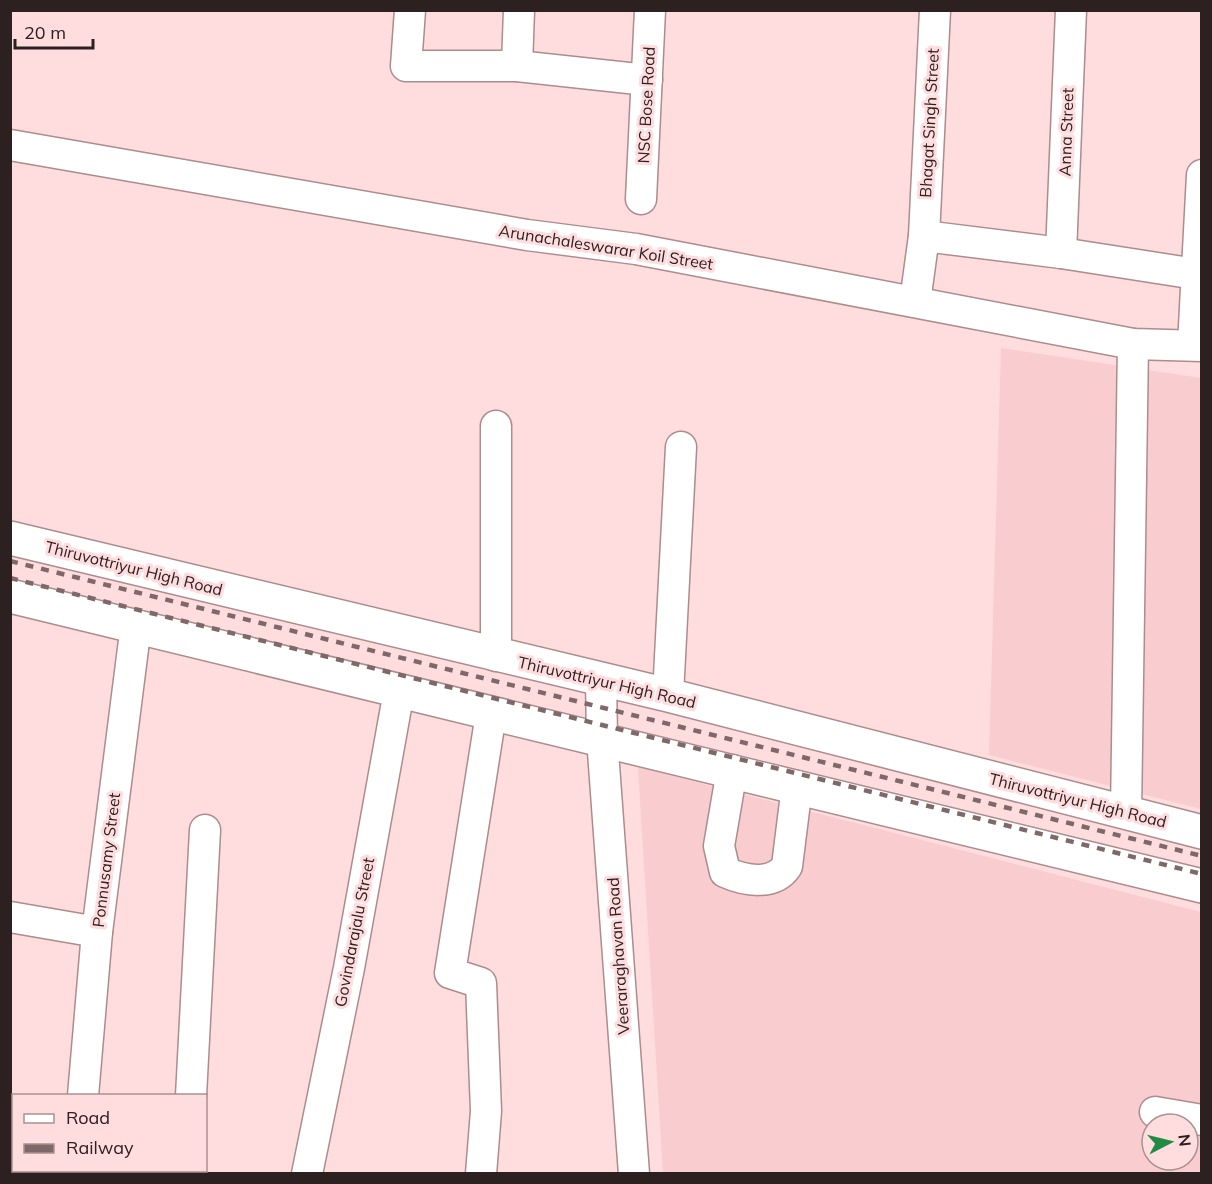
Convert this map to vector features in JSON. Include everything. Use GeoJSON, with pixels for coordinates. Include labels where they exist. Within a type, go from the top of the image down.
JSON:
{"type":"FeatureCollection","features":[{"type":"Feature","properties":{"kind":"main road","name":"Thiruvottriyur High Road"},"geometry":{"type":"LineString","coordinates":[[10,538],[495,656],[668,695],[1202,832]]}},
{"type":"Feature","properties":{"kind":"main road"},"geometry":{"type":"LineString","coordinates":[[10,596],[136,625],[491,714],[602,738],[1202,886]]}},
{"type":"Feature","properties":{"kind":"street"},"geometry":{"type":"LineString","coordinates":[[410,10],[406,66],[517,66],[647,80]]}},
{"type":"Feature","properties":{"kind":"street"},"geometry":{"type":"LineString","coordinates":[[517,66],[519,10]]}},
{"type":"Feature","properties":{"kind":"street","name":"NSC Bose Road"},"geometry":{"type":"LineString","coordinates":[[641,199],[650,10]]}},
{"type":"Feature","properties":{"kind":"street","name":"Bhagat Singh Street"},"geometry":{"type":"LineString","coordinates":[[915,302],[924,236],[935,10]]}},
{"type":"Feature","properties":{"kind":"street","name":"Anna Street"},"geometry":{"type":"LineString","coordinates":[[1061,253],[1071,10]]}},
{"type":"Feature","properties":{"kind":"street","name":"Arunachaleswarar Koil Street"},"geometry":{"type":"LineString","coordinates":[[10,145],[526,235],[636,249],[1133,344],[1197,346]]}},
{"type":"Feature","properties":{"kind":"street"},"geometry":{"type":"LineString","coordinates":[[1197,346],[1202,175]]}},
{"type":"Feature","properties":{"kind":"street"},"geometry":{"type":"LineString","coordinates":[[924,236],[1061,253],[1199,274]]}},
{"type":"Feature","properties":{"kind":"street"},"geometry":{"type":"LineString","coordinates":[[1126,813],[1133,344]]}},
{"type":"Feature","properties":{"kind":"street"},"geometry":{"type":"LineString","coordinates":[[495,656],[496,426]]}},
{"type":"Feature","properties":{"kind":"street"},"geometry":{"type":"LineString","coordinates":[[668,695],[681,447]]}},
{"type":"Feature","properties":{"kind":"street","name":"Ponnusamy Street"},"geometry":{"type":"LineString","coordinates":[[83,1094],[97,932],[136,625]]}},
{"type":"Feature","properties":{"kind":"street","name":"Veeraraghavan Road"},"geometry":{"type":"LineString","coordinates":[[601,680],[602,738],[634,1173]]}},
{"type":"Feature","properties":{"kind":"street","name":"Govindarajalu Street"},"geometry":{"type":"LineString","coordinates":[[307,1173],[349,968],[399,691]]}},
{"type":"Feature","properties":{"kind":"street"},"geometry":{"type":"LineString","coordinates":[[481,1173],[486,1111],[481,983],[450,973],[491,714]]}},
{"type":"Feature","properties":{"kind":"street"},"geometry":{"type":"LineString","coordinates":[[732,770],[719,846],[725,872],[738,877],[769,879],[780,876],[787,866],[797,786]]}},
{"type":"Feature","properties":{"kind":"street"},"geometry":{"type":"LineString","coordinates":[[191,1094],[205,830]]}},
{"type":"Feature","properties":{"kind":"street"},"geometry":{"type":"LineString","coordinates":[[10,917],[97,932]]}},
{"type":"Feature","properties":{"kind":"shaded area"},"geometry":{"type":"Polygon","coordinates":[[[1001,348],[1201,378],[1201,809],[989,755],[1001,348]]]}},
{"type":"Feature","properties":{"kind":"shaded area"},"geometry":{"type":"Polygon","coordinates":[[[638,767],[1201,912],[1201,1173],[663,1173],[638,767]]]}},
{"type":"Feature","properties":{"kind":"railway"},"geometry":{"type":"LineString","coordinates":[[10,561],[1202,856]]}},
{"type":"Feature","properties":{"kind":"railway"},"geometry":{"type":"LineString","coordinates":[[10,578],[1202,874]]}}]}
